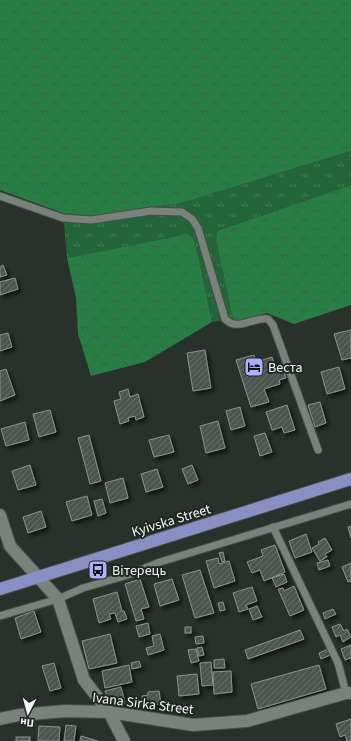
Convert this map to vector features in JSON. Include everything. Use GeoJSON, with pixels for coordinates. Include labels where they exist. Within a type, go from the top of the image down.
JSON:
{"type":"FeatureCollection","features":[{"type":"Feature","properties":{"kind":"main road","name":"Kyivska Street"},"geometry":{"type":"LineString","coordinates":[[0,589],[351,479]]}},
{"type":"Feature","properties":{"kind":"street"},"geometry":{"type":"LineString","coordinates":[[0,515],[10,546],[58,599],[84,680],[109,712],[124,741]]}},
{"type":"Feature","properties":{"kind":"street","name":"Ivana Sirka Street"},"geometry":{"type":"LineString","coordinates":[[0,719],[65,711],[109,712],[193,725],[247,721],[348,693]]}},
{"type":"Feature","properties":{"kind":"lane"},"geometry":{"type":"LineString","coordinates":[[0,196],[63,218],[91,220],[151,211],[182,212],[192,219],[198,228],[225,319],[229,324],[236,326],[261,318],[268,319],[273,325],[318,450]]}},
{"type":"Feature","properties":{"kind":"lane"},"geometry":{"type":"LineString","coordinates":[[0,616],[58,599],[84,588],[128,575],[160,562],[351,504]]}},
{"type":"Feature","properties":{"kind":"lane"},"geometry":{"type":"LineString","coordinates":[[273,528],[338,663],[348,693]]}},
{"type":"Feature","properties":{"kind":"green space"},"geometry":{"type":"Polygon","coordinates":[[[0,0],[351,0],[351,151],[182,203],[91,216],[63,213],[0,190],[0,0]]]}},
{"type":"Feature","properties":{"kind":"green space"},"geometry":{"type":"Polygon","coordinates":[[[351,151],[351,185],[217,231],[216,240],[233,319],[212,322],[195,241],[188,234],[67,258],[63,213],[91,216],[182,203],[351,151]]]}},
{"type":"Feature","properties":{"kind":"green space"},"geometry":{"type":"Polygon","coordinates":[[[351,185],[351,305],[294,324],[267,313],[237,322],[233,319],[216,240],[217,231],[351,185]]]}},
{"type":"Feature","properties":{"kind":"green space"},"geometry":{"type":"Polygon","coordinates":[[[188,234],[195,241],[212,322],[145,362],[91,376],[78,334],[76,298],[67,258],[188,234]]]}},
{"type":"Feature","properties":{"kind":"building"},"geometry":{"type":"Polygon","coordinates":[[[3,265],[7,275],[0,277],[0,267],[3,265]]]}},
{"type":"Feature","properties":{"kind":"building"},"geometry":{"type":"Polygon","coordinates":[[[15,278],[18,289],[0,295],[0,282],[15,278]]]}},
{"type":"Feature","properties":{"kind":"building"},"geometry":{"type":"Polygon","coordinates":[[[351,330],[351,358],[342,360],[334,334],[351,330]]]}},
{"type":"Feature","properties":{"kind":"building"},"geometry":{"type":"Polygon","coordinates":[[[8,333],[12,347],[0,351],[0,335],[8,333]]]}},
{"type":"Feature","properties":{"kind":"building"},"geometry":{"type":"Polygon","coordinates":[[[205,350],[211,388],[193,391],[187,353],[205,350]]]}},
{"type":"Feature","properties":{"kind":"building"},"geometry":{"type":"Polygon","coordinates":[[[254,355],[256,362],[272,357],[275,366],[282,364],[286,378],[279,380],[280,384],[264,389],[269,402],[251,407],[236,360],[254,355]]]}},
{"type":"Feature","properties":{"kind":"building"},"geometry":{"type":"Polygon","coordinates":[[[339,367],[345,389],[327,394],[321,372],[339,367]]]}},
{"type":"Feature","properties":{"kind":"building"},"geometry":{"type":"Polygon","coordinates":[[[6,369],[15,395],[0,401],[0,371],[6,369]]]}},
{"type":"Feature","properties":{"kind":"building"},"geometry":{"type":"Polygon","coordinates":[[[128,389],[130,397],[138,394],[144,417],[136,420],[135,416],[128,418],[129,421],[120,424],[114,401],[121,399],[119,392],[128,389]]]}},
{"type":"Feature","properties":{"kind":"building"},"geometry":{"type":"Polygon","coordinates":[[[320,402],[326,423],[315,427],[308,405],[320,402]]]}},
{"type":"Feature","properties":{"kind":"building"},"geometry":{"type":"Polygon","coordinates":[[[287,405],[295,430],[284,433],[282,427],[272,430],[266,412],[287,405]]]}},
{"type":"Feature","properties":{"kind":"building"},"geometry":{"type":"Polygon","coordinates":[[[240,407],[245,426],[231,430],[226,411],[240,407]]]}},
{"type":"Feature","properties":{"kind":"building"},"geometry":{"type":"Polygon","coordinates":[[[50,410],[56,432],[39,437],[33,414],[50,410]]]}},
{"type":"Feature","properties":{"kind":"building"},"geometry":{"type":"Polygon","coordinates":[[[218,421],[225,448],[206,453],[200,426],[218,421]]]}},
{"type":"Feature","properties":{"kind":"building"},"geometry":{"type":"Polygon","coordinates":[[[25,422],[29,440],[6,446],[1,429],[25,422]]]}},
{"type":"Feature","properties":{"kind":"building"},"geometry":{"type":"Polygon","coordinates":[[[265,433],[272,452],[260,456],[254,436],[265,433]]]}},
{"type":"Feature","properties":{"kind":"building"},"geometry":{"type":"Polygon","coordinates":[[[89,435],[101,481],[90,484],[78,438],[89,435]]]}},
{"type":"Feature","properties":{"kind":"building"},"geometry":{"type":"Polygon","coordinates":[[[169,435],[174,452],[154,457],[149,440],[169,435]]]}},
{"type":"Feature","properties":{"kind":"building"},"geometry":{"type":"Polygon","coordinates":[[[30,465],[36,485],[18,490],[12,471],[30,465]]]}},
{"type":"Feature","properties":{"kind":"building"},"geometry":{"type":"Polygon","coordinates":[[[192,465],[198,480],[188,484],[182,469],[192,465]]]}},
{"type":"Feature","properties":{"kind":"building"},"geometry":{"type":"Polygon","coordinates":[[[157,469],[163,487],[146,492],[141,474],[157,469]]]}},
{"type":"Feature","properties":{"kind":"building"},"geometry":{"type":"Polygon","coordinates":[[[123,478],[128,498],[110,503],[105,483],[123,478]]]}},
{"type":"Feature","properties":{"kind":"building"},"geometry":{"type":"Polygon","coordinates":[[[87,496],[92,515],[72,521],[66,502],[87,496]]]}},
{"type":"Feature","properties":{"kind":"building"},"geometry":{"type":"Polygon","coordinates":[[[102,499],[106,513],[98,516],[94,501],[102,499]]]}},
{"type":"Feature","properties":{"kind":"building"},"geometry":{"type":"Polygon","coordinates":[[[41,511],[46,527],[28,533],[23,517],[41,511]]]}},
{"type":"Feature","properties":{"kind":"building"},"geometry":{"type":"Polygon","coordinates":[[[351,526],[351,538],[348,527],[351,526]]]}},
{"type":"Feature","properties":{"kind":"building"},"geometry":{"type":"Polygon","coordinates":[[[306,534],[312,552],[295,558],[289,541],[306,534]]]}},
{"type":"Feature","properties":{"kind":"building"},"geometry":{"type":"Polygon","coordinates":[[[325,538],[332,550],[325,554],[327,557],[320,561],[312,548],[325,538]]]}},
{"type":"Feature","properties":{"kind":"building"},"geometry":{"type":"Polygon","coordinates":[[[275,545],[285,572],[264,581],[260,570],[252,573],[247,562],[263,556],[261,550],[275,545]]]}},
{"type":"Feature","properties":{"kind":"building"},"geometry":{"type":"Polygon","coordinates":[[[223,552],[225,561],[222,562],[219,553],[223,552]]]}},
{"type":"Feature","properties":{"kind":"building"},"geometry":{"type":"Polygon","coordinates":[[[218,558],[219,564],[229,561],[235,581],[214,588],[206,561],[218,558]]]}},
{"type":"Feature","properties":{"kind":"building"},"geometry":{"type":"Polygon","coordinates":[[[328,560],[330,566],[319,570],[317,563],[328,560]]]}},
{"type":"Feature","properties":{"kind":"building"},"geometry":{"type":"Polygon","coordinates":[[[351,563],[351,581],[348,582],[342,567],[351,563]]]}},
{"type":"Feature","properties":{"kind":"building"},"geometry":{"type":"Polygon","coordinates":[[[200,570],[214,613],[195,618],[182,575],[200,570]]]}},
{"type":"Feature","properties":{"kind":"building"},"geometry":{"type":"Polygon","coordinates":[[[284,574],[287,582],[276,587],[272,578],[284,574]]]}},
{"type":"Feature","properties":{"kind":"building"},"geometry":{"type":"Polygon","coordinates":[[[140,579],[149,607],[141,609],[144,619],[136,621],[125,584],[140,579]]]}},
{"type":"Feature","properties":{"kind":"building"},"geometry":{"type":"Polygon","coordinates":[[[172,579],[179,600],[160,606],[154,584],[172,579]]]}},
{"type":"Feature","properties":{"kind":"building"},"geometry":{"type":"Polygon","coordinates":[[[294,586],[304,610],[290,616],[278,589],[283,588],[284,591],[294,586]]]}},
{"type":"Feature","properties":{"kind":"building"},"geometry":{"type":"Polygon","coordinates":[[[252,587],[257,601],[246,605],[248,609],[239,612],[233,593],[252,587]]]}},
{"type":"Feature","properties":{"kind":"building"},"geometry":{"type":"Polygon","coordinates":[[[117,592],[122,611],[124,611],[127,619],[118,622],[115,613],[109,614],[111,619],[99,623],[93,599],[117,592]]]}},
{"type":"Feature","properties":{"kind":"building"},"geometry":{"type":"Polygon","coordinates":[[[223,602],[225,610],[220,611],[218,603],[223,602]]]}},
{"type":"Feature","properties":{"kind":"building"},"geometry":{"type":"Polygon","coordinates":[[[257,606],[262,617],[253,620],[249,609],[257,606]]]}},
{"type":"Feature","properties":{"kind":"building"},"geometry":{"type":"Polygon","coordinates":[[[333,609],[336,614],[325,619],[323,613],[333,609]]]}},
{"type":"Feature","properties":{"kind":"building"},"geometry":{"type":"Polygon","coordinates":[[[34,611],[41,632],[21,639],[15,618],[34,611]]]}},
{"type":"Feature","properties":{"kind":"building"},"geometry":{"type":"Polygon","coordinates":[[[148,623],[150,634],[139,637],[136,626],[148,623]]]}},
{"type":"Feature","properties":{"kind":"building"},"geometry":{"type":"Polygon","coordinates":[[[340,624],[344,631],[347,629],[351,637],[343,642],[340,635],[336,637],[332,627],[340,624]]]}},
{"type":"Feature","properties":{"kind":"building"},"geometry":{"type":"Polygon","coordinates":[[[185,627],[191,627],[191,633],[185,633],[185,627]]]}},
{"type":"Feature","properties":{"kind":"building"},"geometry":{"type":"Polygon","coordinates":[[[300,630],[304,639],[248,659],[245,650],[300,630]]]}},
{"type":"Feature","properties":{"kind":"building"},"geometry":{"type":"Polygon","coordinates":[[[110,634],[117,663],[89,669],[82,641],[110,634]]]}},
{"type":"Feature","properties":{"kind":"building"},"geometry":{"type":"Polygon","coordinates":[[[160,634],[164,650],[148,655],[146,648],[154,646],[152,636],[160,634]]]}},
{"type":"Feature","properties":{"kind":"building"},"geometry":{"type":"Polygon","coordinates":[[[203,636],[204,643],[196,644],[195,637],[203,636]]]}},
{"type":"Feature","properties":{"kind":"building"},"geometry":{"type":"Polygon","coordinates":[[[351,645],[351,660],[350,658],[345,660],[341,649],[351,645]]]}},
{"type":"Feature","properties":{"kind":"building"},"geometry":{"type":"Polygon","coordinates":[[[202,647],[204,655],[199,656],[197,648],[202,647]]]}},
{"type":"Feature","properties":{"kind":"building"},"geometry":{"type":"Polygon","coordinates":[[[196,649],[199,661],[191,663],[188,650],[196,649]]]}},
{"type":"Feature","properties":{"kind":"building"},"geometry":{"type":"Polygon","coordinates":[[[328,649],[330,655],[321,659],[319,653],[328,649]]]}},
{"type":"Feature","properties":{"kind":"building"},"geometry":{"type":"Polygon","coordinates":[[[224,659],[225,668],[214,668],[214,660],[224,659]]]}},
{"type":"Feature","properties":{"kind":"building"},"geometry":{"type":"Polygon","coordinates":[[[139,661],[141,667],[132,669],[131,663],[139,661]]]}},
{"type":"Feature","properties":{"kind":"building"},"geometry":{"type":"Polygon","coordinates":[[[211,662],[213,685],[202,686],[200,663],[211,662]]]}},
{"type":"Feature","properties":{"kind":"building"},"geometry":{"type":"Polygon","coordinates":[[[54,663],[61,688],[50,691],[42,666],[54,663]]]}},
{"type":"Feature","properties":{"kind":"building"},"geometry":{"type":"Polygon","coordinates":[[[129,665],[132,682],[105,688],[102,671],[129,665]]]}},
{"type":"Feature","properties":{"kind":"building"},"geometry":{"type":"Polygon","coordinates":[[[319,665],[326,689],[258,709],[251,684],[319,665]]]}},
{"type":"Feature","properties":{"kind":"building"},"geometry":{"type":"Polygon","coordinates":[[[231,671],[232,692],[214,694],[213,672],[231,671]]]}},
{"type":"Feature","properties":{"kind":"building"},"geometry":{"type":"Polygon","coordinates":[[[197,674],[199,694],[179,696],[177,676],[197,674]]]}},
{"type":"Feature","properties":{"kind":"building"},"geometry":{"type":"Polygon","coordinates":[[[121,687],[125,703],[115,705],[114,700],[109,702],[105,691],[121,687]]]}},
{"type":"Feature","properties":{"kind":"building"},"geometry":{"type":"Polygon","coordinates":[[[159,691],[161,704],[143,706],[142,696],[148,695],[148,692],[159,691]]]}},
{"type":"Feature","properties":{"kind":"building"},"geometry":{"type":"Polygon","coordinates":[[[351,719],[351,741],[347,741],[345,735],[340,737],[336,724],[351,719]]]}},
{"type":"Feature","properties":{"kind":"building"},"geometry":{"type":"Polygon","coordinates":[[[66,725],[76,726],[74,741],[64,741],[66,725]]]}},
{"type":"Feature","properties":{"kind":"building"},"geometry":{"type":"Polygon","coordinates":[[[39,726],[60,727],[59,741],[38,741],[39,726]]]}},
{"type":"Feature","properties":{"kind":"building"},"geometry":{"type":"Polygon","coordinates":[[[81,736],[98,741],[80,741],[81,736]]]}},
{"type":"Feature","properties":{"kind":"building"},"geometry":{"type":"Polygon","coordinates":[[[16,737],[30,737],[30,741],[16,741],[16,737]]]}},
{"type":"Feature","properties":{"kind":"place","name":"Веста"},"geometry":{"type":"Point","coordinates":[254,367]}},
{"type":"Feature","properties":{"kind":"place","name":"Вітерець"},"geometry":{"type":"Point","coordinates":[98,570]}}]}
